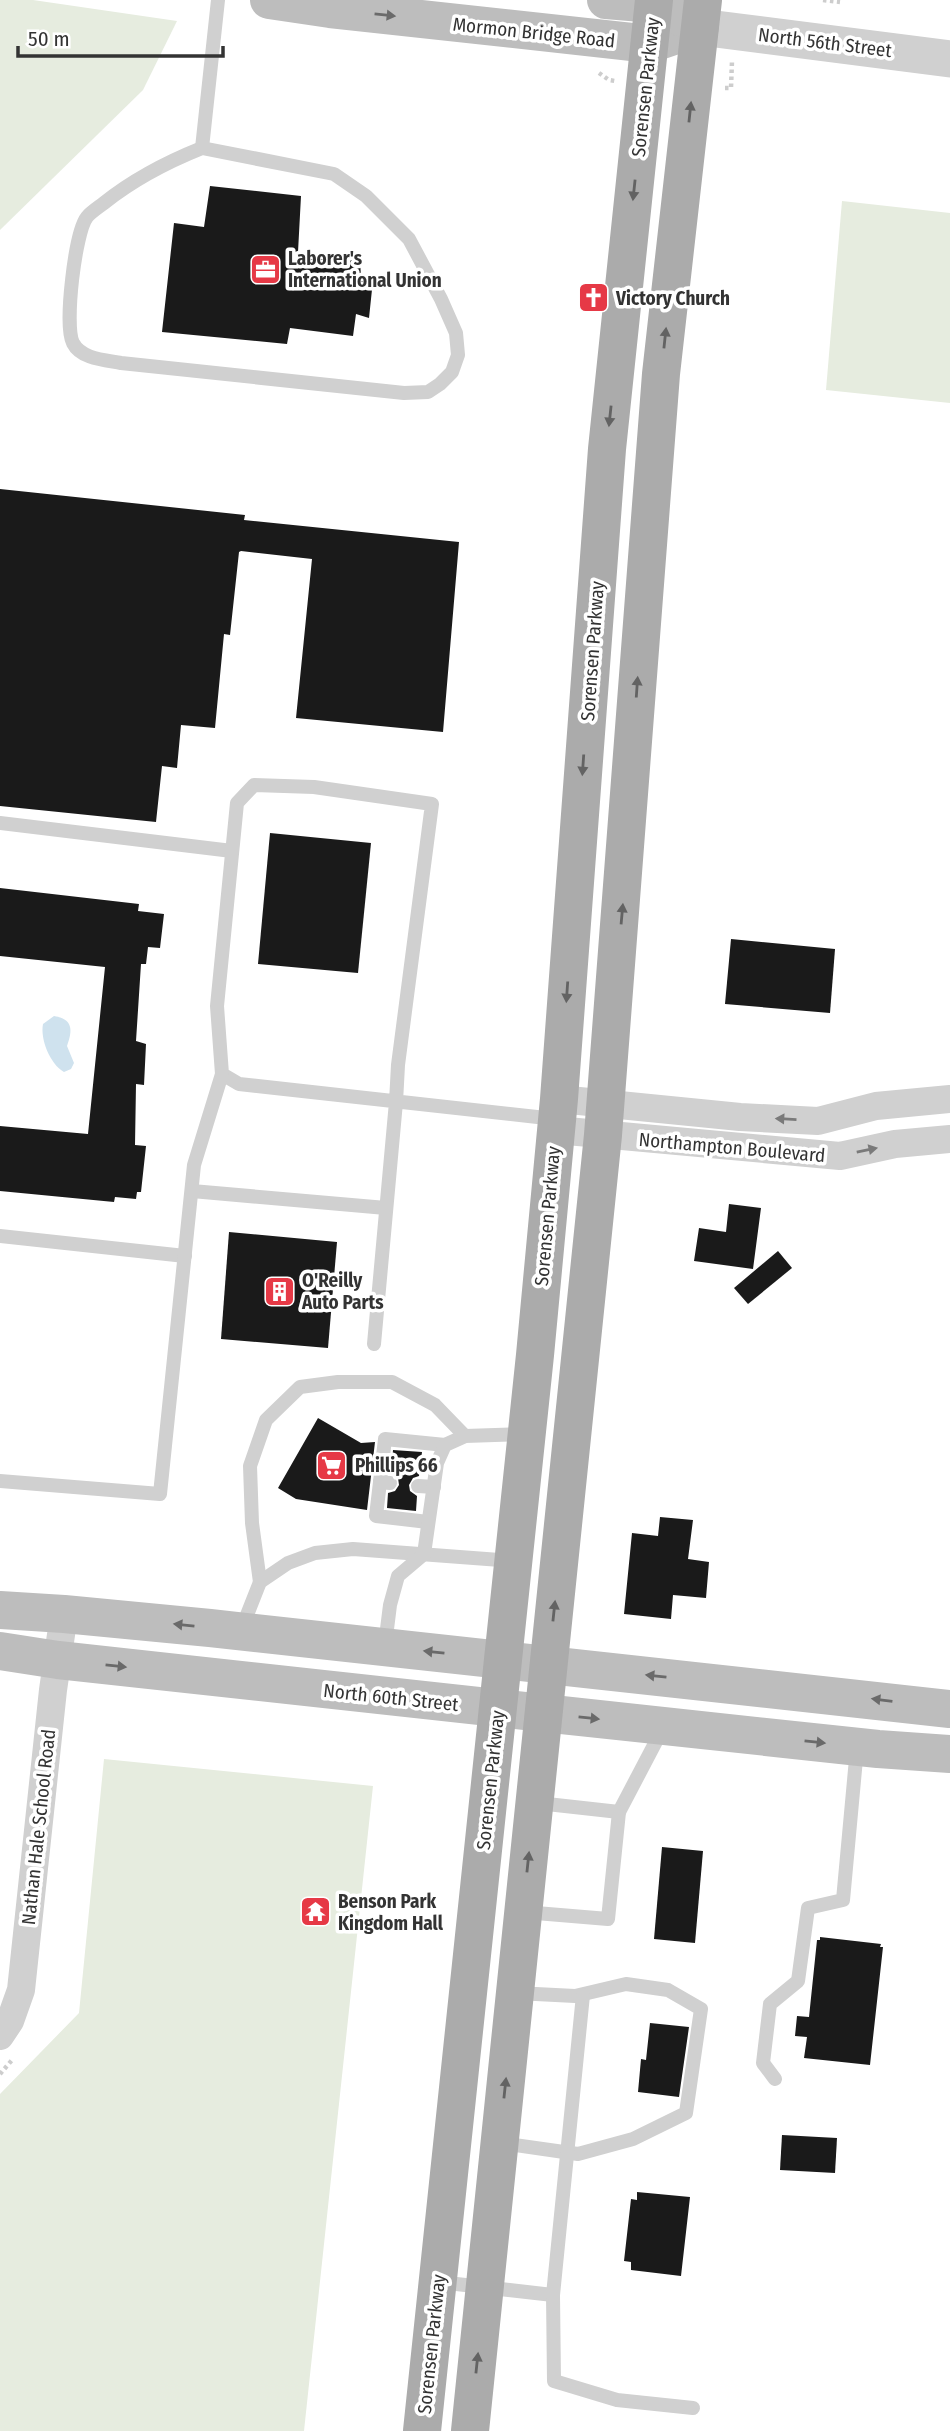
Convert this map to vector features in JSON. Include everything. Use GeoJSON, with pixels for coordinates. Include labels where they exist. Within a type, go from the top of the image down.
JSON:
{"type":"FeatureCollection","features":[{"type":"Feature","properties":{"kind":"main road","name":"Mormon Bridge Road"},"geometry":{"type":"LineString","coordinates":[[268,0],[427,10],[650,44],[701,14]]}},
{"type":"Feature","properties":{"kind":"main road","name":"Mormon Bridge Road"},"geometry":{"type":"LineString","coordinates":[[606,0],[654,2],[701,14]]}},
{"type":"Feature","properties":{"kind":"main road","name":"Sorensen Parkway"},"geometry":{"type":"LineString","coordinates":[[422,2431],[557,1116],[607,449],[654,2]]}},
{"type":"Feature","properties":{"kind":"main road"},"geometry":{"type":"LineString","coordinates":[[470,2431],[605,1120],[661,374],[701,14]]}},
{"type":"Feature","properties":{"kind":"main road"},"geometry":{"type":"LineString","coordinates":[[0,1611],[64,1614],[241,1631],[950,1709]]}},
{"type":"Feature","properties":{"kind":"main road","name":"North 60th Street"},"geometry":{"type":"LineString","coordinates":[[0,1651],[58,1660],[543,1713],[950,1754]]}},
{"type":"Feature","properties":{"kind":"street","name":"North 56th Street"},"geometry":{"type":"LineString","coordinates":[[701,14],[950,59]]}},
{"type":"Feature","properties":{"kind":"street","name":"Northampton Boulevard"},"geometry":{"type":"LineString","coordinates":[[605,1120],[740,1117],[818,1121],[876,1107],[950,1098]]}},
{"type":"Feature","properties":{"kind":"street","name":"Northampton Boulevard"},"geometry":{"type":"LineString","coordinates":[[557,1116],[605,1120],[840,1156],[895,1144],[950,1139]]}},
{"type":"Feature","properties":{"kind":"street","name":"Nathan Hale School Road"},"geometry":{"type":"LineString","coordinates":[[0,2036],[10,2021],[21,1990],[64,1614]]}},
{"type":"Feature","properties":{"kind":"lane"},"geometry":{"type":"LineString","coordinates":[[202,148],[218,0]]}},
{"type":"Feature","properties":{"kind":"lane"},"geometry":{"type":"LineString","coordinates":[[202,148],[334,174],[366,196],[409,239],[441,299],[456,334],[458,355],[452,372],[428,392],[404,393],[121,363],[81,352],[72,342],[69,323],[76,243],[87,217],[114,195],[163,163],[202,148]]}},
{"type":"Feature","properties":{"kind":"lane"},"geometry":{"type":"LineString","coordinates":[[0,1481],[160,1494],[194,1165],[222,1074],[218,1006],[237,803],[254,785],[314,787],[432,804],[398,1065],[374,1344]]}},
{"type":"Feature","properties":{"kind":"lane"},"geometry":{"type":"LineString","coordinates":[[0,823],[232,851]]}},
{"type":"Feature","properties":{"kind":"lane"},"geometry":{"type":"LineString","coordinates":[[222,1074],[239,1084],[396,1102],[557,1116]]}},
{"type":"Feature","properties":{"kind":"lane"},"geometry":{"type":"LineString","coordinates":[[192,1191],[386,1208]]}},
{"type":"Feature","properties":{"kind":"lane"},"geometry":{"type":"LineString","coordinates":[[0,1236],[185,1256]]}},
{"type":"Feature","properties":{"kind":"lane"},"geometry":{"type":"LineString","coordinates":[[241,1631],[260,1582],[252,1523],[250,1466],[266,1420],[300,1387],[338,1382],[393,1382],[435,1405],[465,1436]]}},
{"type":"Feature","properties":{"kind":"lane"},"geometry":{"type":"LineString","coordinates":[[428,1522],[376,1516],[385,1483],[385,1439],[444,1445],[465,1436],[526,1434]]}},
{"type":"Feature","properties":{"kind":"lane"},"geometry":{"type":"LineString","coordinates":[[385,1646],[390,1605],[398,1576],[424,1554],[437,1463],[444,1445]]}},
{"type":"Feature","properties":{"kind":"lane"},"geometry":{"type":"LineString","coordinates":[[418,1486],[434,1487]]}},
{"type":"Feature","properties":{"kind":"lane"},"geometry":{"type":"LineString","coordinates":[[260,1582],[288,1563],[315,1553],[353,1549],[513,1561]]}},
{"type":"Feature","properties":{"kind":"lane"},"geometry":{"type":"LineString","coordinates":[[523,1912],[608,1919],[619,1812],[664,1726]]}},
{"type":"Feature","properties":{"kind":"lane"},"geometry":{"type":"LineString","coordinates":[[775,2079],[764,2063],[770,2004],[799,1981],[808,1908],[843,1900],[857,1746]]}},
{"type":"Feature","properties":{"kind":"lane"},"geometry":{"type":"LineString","coordinates":[[534,1802],[619,1812]]}},
{"type":"Feature","properties":{"kind":"lane"},"geometry":{"type":"LineString","coordinates":[[499,2143],[578,2154],[633,2139],[686,2113],[701,2010],[668,1990],[626,1984],[575,1996],[514,1993]]}},
{"type":"Feature","properties":{"kind":"lane"},"geometry":{"type":"LineString","coordinates":[[583,1995],[553,2295],[554,2381],[617,2400],[693,2408]]}},
{"type":"Feature","properties":{"kind":"lane"},"geometry":{"type":"LineString","coordinates":[[437,2282],[553,2295]]}},
{"type":"Feature","properties":{"kind":"path"},"geometry":{"type":"LineString","coordinates":[[823,0],[840,2]]}},
{"type":"Feature","properties":{"kind":"shaded area"},"geometry":{"type":"Polygon","coordinates":[[[0,0],[33,0],[177,21],[143,90],[0,230],[0,0]]]}},
{"type":"Feature","properties":{"kind":"shaded area"},"geometry":{"type":"Polygon","coordinates":[[[842,201],[950,213],[950,403],[826,390],[842,201]]]}},
{"type":"Feature","properties":{"kind":"shaded area"},"geometry":{"type":"Polygon","coordinates":[[[104,1759],[373,1786],[304,2431],[0,2431],[0,2094],[79,2013],[104,1759]]]}},
{"type":"Feature","properties":{"kind":"water"},"geometry":{"type":"Polygon","coordinates":[[[54,1016],[65,1020],[70,1026],[67,1046],[74,1063],[71,1069],[64,1072],[50,1057],[43,1037],[43,1024],[54,1016]]]}},
{"type":"Feature","properties":{"kind":"building","name":"Laborer's International Union"},"geometry":{"type":"Polygon","coordinates":[[[210,186],[301,196],[298,252],[360,261],[361,277],[373,280],[369,318],[356,314],[353,336],[290,328],[287,344],[162,332],[174,223],[204,227],[210,186]]]}},
{"type":"Feature","properties":{"kind":"building"},"geometry":{"type":"Polygon","coordinates":[[[0,489],[245,515],[244,520],[459,542],[443,732],[296,718],[312,559],[241,551],[230,635],[224,634],[215,728],[181,725],[177,768],[162,766],[156,822],[0,806],[0,489]]]}},
{"type":"Feature","properties":{"kind":"building"},"geometry":{"type":"Polygon","coordinates":[[[270,833],[371,843],[358,973],[258,964],[270,833]]]}},
{"type":"Feature","properties":{"kind":"building"},"geometry":{"type":"Polygon","coordinates":[[[0,888],[139,904],[138,911],[164,914],[160,948],[148,947],[146,964],[141,964],[136,1041],[146,1044],[144,1085],[136,1084],[135,1145],[146,1146],[141,1192],[137,1192],[136,1199],[115,1197],[114,1202],[0,1191],[0,1126],[88,1134],[105,967],[0,956],[0,888]]]}},
{"type":"Feature","properties":{"kind":"building"},"geometry":{"type":"Polygon","coordinates":[[[731,939],[835,949],[830,1013],[725,1004],[731,939]]]}},
{"type":"Feature","properties":{"kind":"building"},"geometry":{"type":"Polygon","coordinates":[[[729,1204],[761,1208],[753,1269],[694,1261],[699,1228],[726,1232],[729,1204]]]}},
{"type":"Feature","properties":{"kind":"building","name":"O'Reilly Auto Parts"},"geometry":{"type":"Polygon","coordinates":[[[229,1232],[337,1242],[328,1348],[221,1339],[229,1232]]]}},
{"type":"Feature","properties":{"kind":"building"},"geometry":{"type":"Polygon","coordinates":[[[778,1251],[792,1268],[748,1304],[734,1288],[778,1251]]]}},
{"type":"Feature","properties":{"kind":"building","name":"Phillips 66"},"geometry":{"type":"Polygon","coordinates":[[[318,1418],[361,1443],[375,1442],[367,1510],[296,1499],[278,1488],[318,1418]]]}},
{"type":"Feature","properties":{"kind":"building"},"geometry":{"type":"Polygon","coordinates":[[[393,1450],[422,1452],[419,1476],[413,1478],[409,1485],[410,1491],[417,1496],[416,1511],[387,1508],[388,1493],[395,1491],[399,1485],[398,1478],[391,1473],[393,1450]]]}},
{"type":"Feature","properties":{"kind":"building"},"geometry":{"type":"Polygon","coordinates":[[[660,1517],[693,1520],[688,1559],[709,1562],[706,1598],[673,1595],[671,1619],[624,1614],[632,1533],[658,1536],[660,1517]]]}},
{"type":"Feature","properties":{"kind":"building"},"geometry":{"type":"Polygon","coordinates":[[[662,1847],[703,1851],[695,1943],[654,1939],[662,1847]]]}},
{"type":"Feature","properties":{"kind":"building"},"geometry":{"type":"Polygon","coordinates":[[[820,1937],[881,1944],[880,1947],[883,1947],[870,2065],[804,2058],[807,2037],[795,2036],[797,2016],[809,2017],[817,1940],[820,1940],[820,1937]]]}},
{"type":"Feature","properties":{"kind":"building"},"geometry":{"type":"Polygon","coordinates":[[[650,2023],[689,2027],[679,2097],[638,2092],[641,2059],[646,2060],[650,2023]]]}},
{"type":"Feature","properties":{"kind":"building"},"geometry":{"type":"Polygon","coordinates":[[[782,2135],[837,2138],[835,2173],[780,2170],[782,2135]]]}},
{"type":"Feature","properties":{"kind":"building"},"geometry":{"type":"Polygon","coordinates":[[[637,2192],[690,2197],[681,2276],[631,2270],[631,2262],[624,2261],[631,2199],[637,2200],[637,2192]]]}},
{"type":"Feature","properties":{"kind":"place","name":"Laborer's International Union"},"geometry":{"type":"Point","coordinates":[265,269]}},
{"type":"Feature","properties":{"kind":"place","name":"Victory Church"},"geometry":{"type":"Point","coordinates":[593,298]}},
{"type":"Feature","properties":{"kind":"place","name":"O'Reilly Auto Parts"},"geometry":{"type":"Point","coordinates":[279,1291]}},
{"type":"Feature","properties":{"kind":"place","name":"Phillips 66"},"geometry":{"type":"Point","coordinates":[332,1465]}},
{"type":"Feature","properties":{"kind":"place","name":"Benson Park Kingdom Hall"},"geometry":{"type":"Point","coordinates":[315,1912]}}]}
